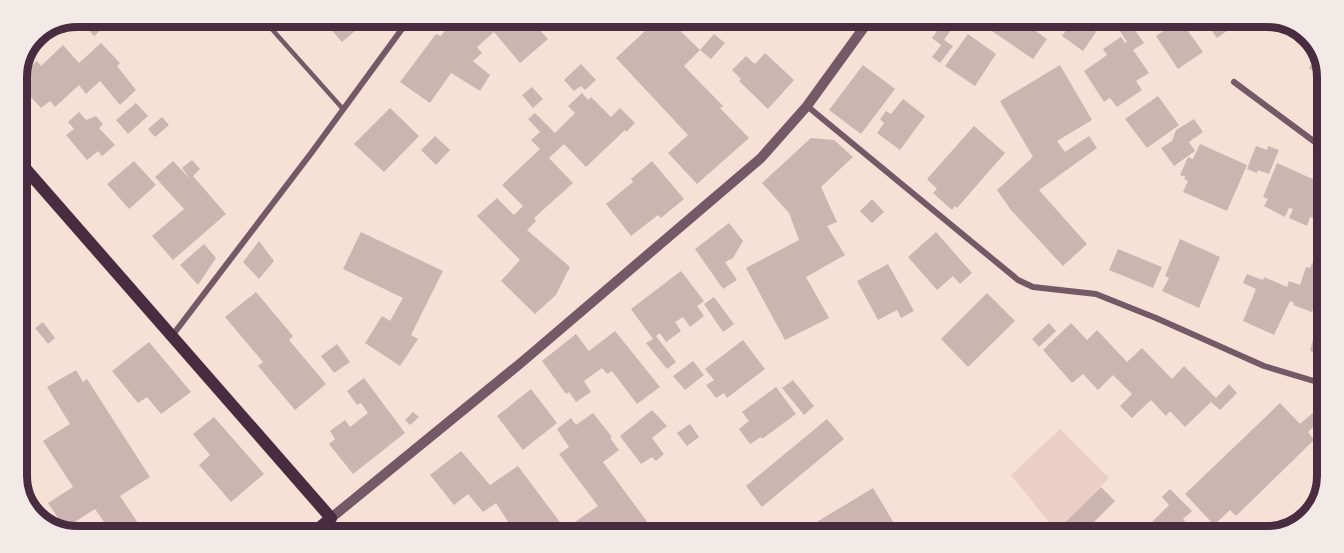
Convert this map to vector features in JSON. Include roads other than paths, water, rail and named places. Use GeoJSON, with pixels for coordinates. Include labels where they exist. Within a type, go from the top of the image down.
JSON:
{"type":"FeatureCollection","features":[{"type":"Feature","properties":{"kind":"main road"},"geometry":{"type":"LineString","coordinates":[[27,170],[331,518],[321,526]]}},
{"type":"Feature","properties":{"kind":"street"},"geometry":{"type":"LineString","coordinates":[[172,336],[403,27]]}},
{"type":"Feature","properties":{"kind":"street"},"geometry":{"type":"LineString","coordinates":[[331,518],[522,362],[761,158],[807,106],[864,27]]}},
{"type":"Feature","properties":{"kind":"street"},"geometry":{"type":"LineString","coordinates":[[1234,82],[1317,144]]}},
{"type":"Feature","properties":{"kind":"street"},"geometry":{"type":"LineString","coordinates":[[807,106],[1018,280],[1033,287],[1096,294],[1264,366],[1317,382]]}},
{"type":"Feature","properties":{"kind":"lane"},"geometry":{"type":"LineString","coordinates":[[270,27],[343,109]]}}]}
